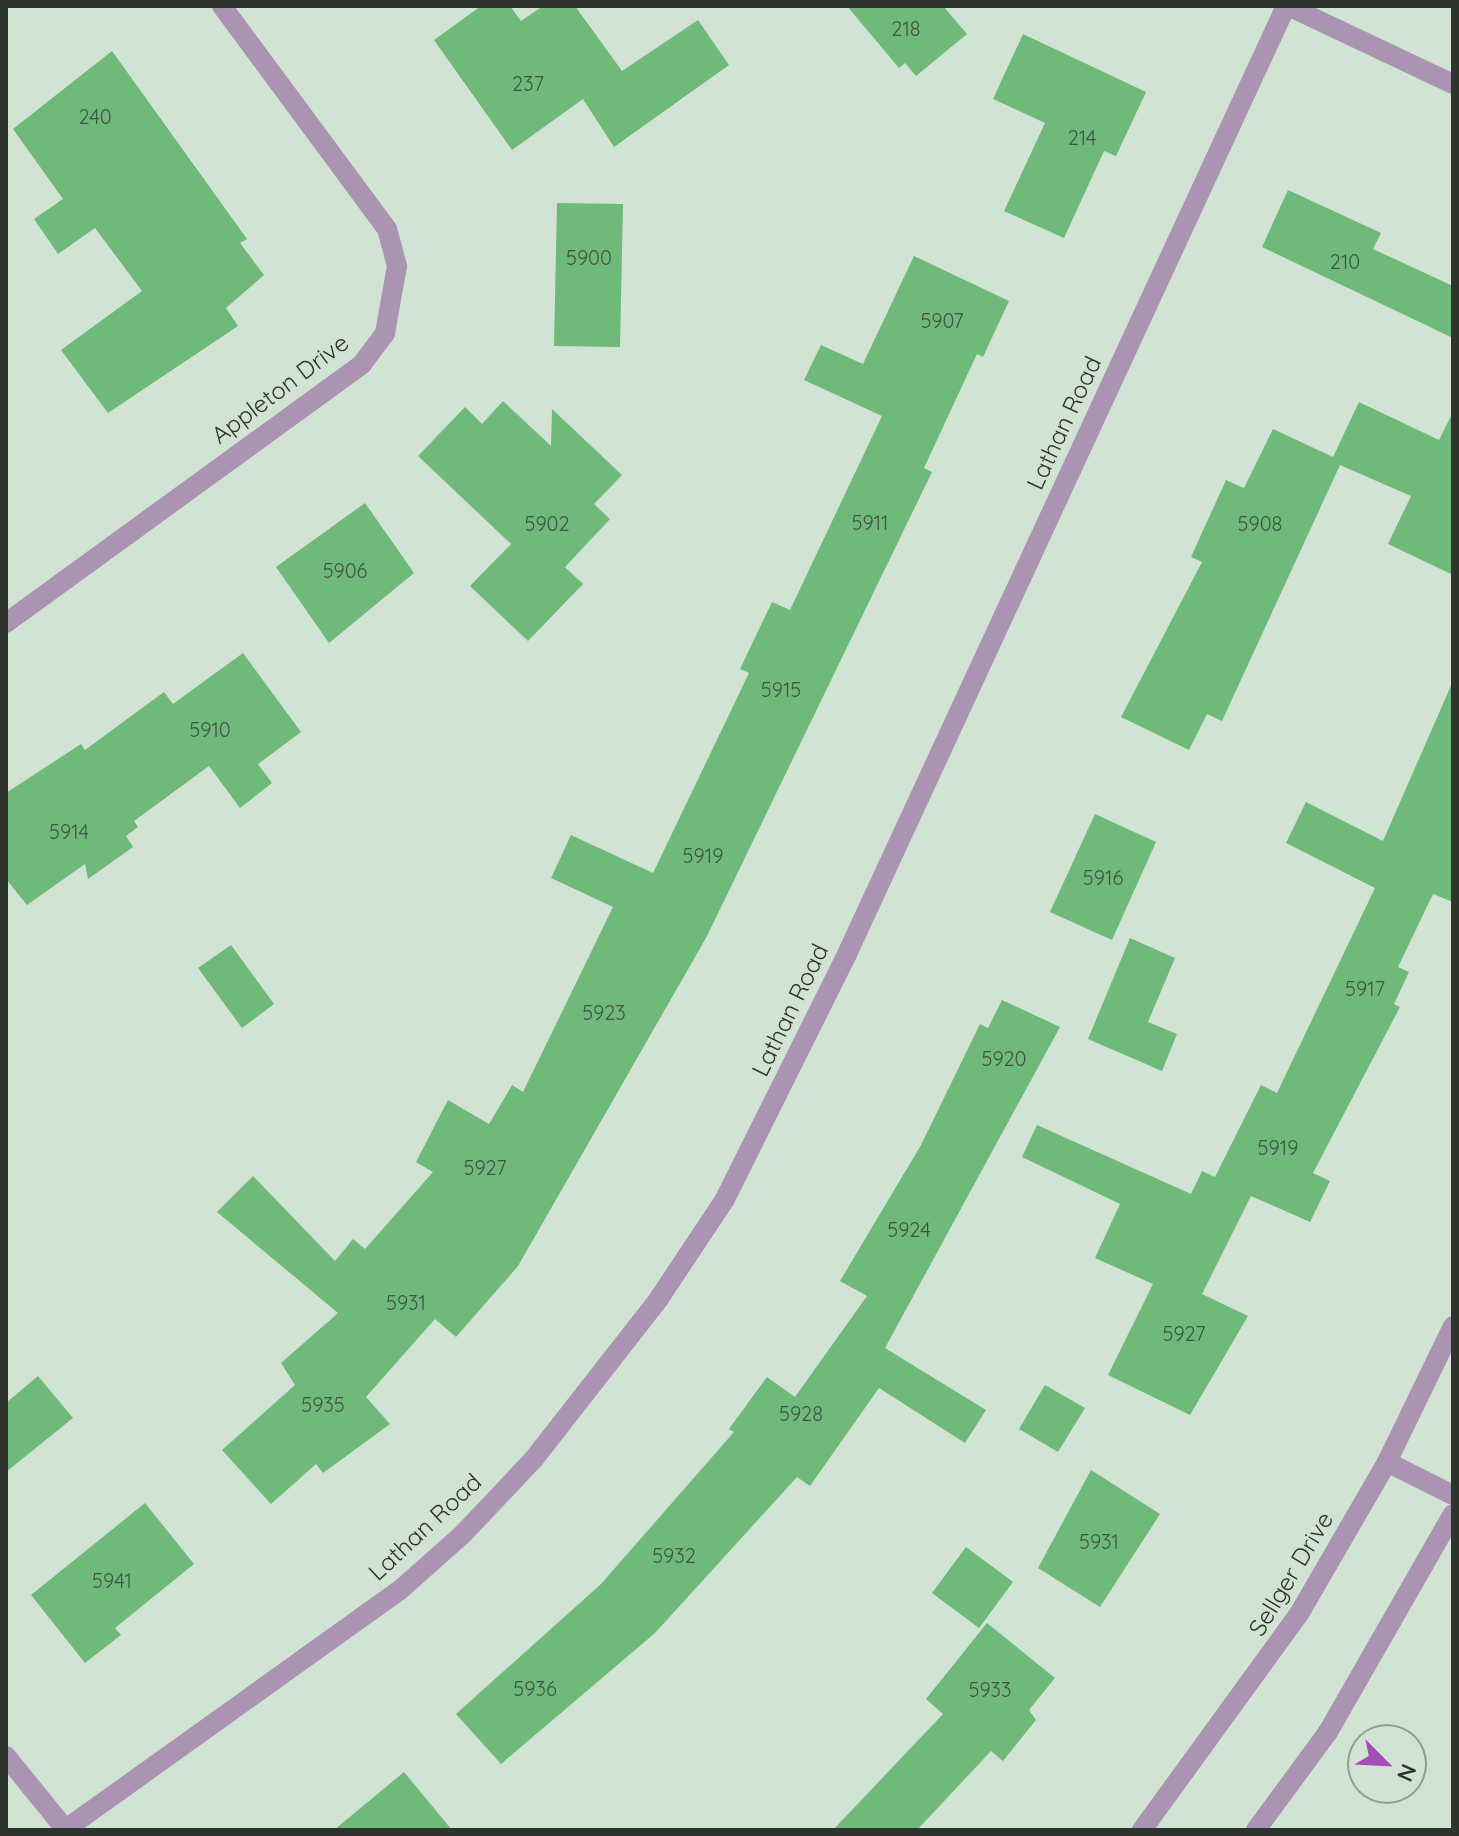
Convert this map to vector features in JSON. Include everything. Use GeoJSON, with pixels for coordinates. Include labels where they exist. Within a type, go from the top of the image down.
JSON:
{"type":"FeatureCollection","features":[{"type":"Feature","properties":{"kind":"street","name":"Appleton Drive"},"geometry":{"type":"LineString","coordinates":[[6,623],[362,364],[385,333],[397,266],[387,229],[222,6]]}},
{"type":"Feature","properties":{"kind":"street"},"geometry":{"type":"LineString","coordinates":[[1287,6],[1453,84]]}},
{"type":"Feature","properties":{"kind":"street","name":"Lathan Road"},"geometry":{"type":"LineString","coordinates":[[66,1829],[400,1590],[462,1535],[533,1460],[658,1300],[725,1199],[847,954],[1287,6]]}},
{"type":"Feature","properties":{"kind":"street","name":"Sellger Drive"},"geometry":{"type":"LineString","coordinates":[[1142,1830],[1234,1714],[1387,1462],[1453,1326]]}},
{"type":"Feature","properties":{"kind":"street"},"geometry":{"type":"LineString","coordinates":[[1387,1462],[1453,1495]]}},
{"type":"Feature","properties":{"kind":"street"},"geometry":{"type":"LineString","coordinates":[[1256,1830],[1336,1719],[1453,1514]]}},
{"type":"Feature","properties":{"kind":"street"},"geometry":{"type":"LineString","coordinates":[[6,1756],[66,1829]]}},
{"type":"Feature","properties":{"kind":"building"},"geometry":{"type":"Polygon","coordinates":[[[481,6],[510,6],[521,21],[543,6],[575,6],[622,71],[698,20],[729,65],[614,147],[583,99],[512,150],[434,40],[481,6]]]}},
{"type":"Feature","properties":{"kind":"building"},"geometry":{"type":"Polygon","coordinates":[[[847,6],[943,6],[967,34],[916,76],[905,63],[899,68],[847,6]]]}},
{"type":"Feature","properties":{"kind":"building"},"geometry":{"type":"Polygon","coordinates":[[[1023,34],[1146,92],[1116,156],[1104,151],[1064,238],[1004,211],[1045,123],[993,99],[1023,34]]]}},
{"type":"Feature","properties":{"kind":"building"},"geometry":{"type":"Polygon","coordinates":[[[112,51],[247,239],[240,243],[264,275],[226,308],[238,326],[108,413],[61,350],[142,291],[95,228],[58,254],[34,219],[63,199],[13,129],[112,51]]]}},
{"type":"Feature","properties":{"kind":"building"},"geometry":{"type":"Polygon","coordinates":[[[1288,190],[1381,233],[1373,249],[1453,286],[1453,338],[1262,247],[1288,190]]]}},
{"type":"Feature","properties":{"kind":"building"},"geometry":{"type":"Polygon","coordinates":[[[557,203],[623,204],[620,347],[554,346],[557,203]]]}},
{"type":"Feature","properties":{"kind":"building"},"geometry":{"type":"Polygon","coordinates":[[[914,256],[1009,301],[983,357],[977,354],[924,468],[932,472],[706,938],[518,1266],[456,1337],[435,1319],[366,1397],[390,1424],[323,1473],[316,1464],[271,1504],[222,1450],[295,1385],[281,1363],[338,1313],[217,1212],[253,1176],[335,1261],[353,1239],[365,1249],[433,1172],[416,1162],[448,1100],[489,1124],[512,1085],[523,1092],[613,907],[551,878],[571,835],[653,873],[749,673],[740,669],[772,602],[790,610],[882,416],[804,380],[821,345],[863,364],[914,256]]]}},
{"type":"Feature","properties":{"kind":"building"},"geometry":{"type":"Polygon","coordinates":[[[503,401],[551,446],[552,409],[622,475],[594,504],[610,519],[565,567],[583,584],[528,641],[470,586],[511,544],[418,456],[465,407],[482,424],[503,401]]]}},
{"type":"Feature","properties":{"kind":"building"},"geometry":{"type":"Polygon","coordinates":[[[1359,402],[1439,440],[1453,412],[1453,575],[1388,544],[1411,496],[1340,465],[1222,721],[1207,714],[1189,750],[1121,717],[1202,562],[1191,557],[1226,480],[1244,488],[1273,429],[1333,457],[1359,402]]]}},
{"type":"Feature","properties":{"kind":"building"},"geometry":{"type":"Polygon","coordinates":[[[365,503],[414,573],[329,643],[276,567],[365,503]]]}},
{"type":"Feature","properties":{"kind":"building"},"geometry":{"type":"Polygon","coordinates":[[[243,653],[301,732],[258,764],[272,783],[240,808],[209,766],[134,821],[138,827],[126,836],[133,847],[88,879],[85,864],[27,905],[6,879],[6,793],[81,744],[85,750],[164,692],[173,704],[243,653]]]}},
{"type":"Feature","properties":{"kind":"building"},"geometry":{"type":"Polygon","coordinates":[[[1453,681],[1453,902],[1433,894],[1398,967],[1409,972],[1394,1004],[1400,1007],[1313,1173],[1330,1181],[1310,1222],[1251,1196],[1202,1294],[1248,1316],[1190,1415],[1108,1375],[1153,1284],[1095,1258],[1120,1204],[1022,1157],[1037,1125],[1191,1194],[1202,1171],[1215,1177],[1261,1085],[1277,1093],[1375,888],[1286,843],[1306,802],[1383,841],[1453,681]]]}},
{"type":"Feature","properties":{"kind":"building"},"geometry":{"type":"Polygon","coordinates":[[[1095,814],[1156,842],[1112,940],[1050,912],[1095,814]]]}},
{"type":"Feature","properties":{"kind":"building"},"geometry":{"type":"Polygon","coordinates":[[[1130,938],[1175,958],[1148,1022],[1177,1034],[1162,1071],[1088,1039],[1130,938]]]}},
{"type":"Feature","properties":{"kind":"building"},"geometry":{"type":"Polygon","coordinates":[[[231,945],[274,1004],[242,1028],[198,968],[231,945]]]}},
{"type":"Feature","properties":{"kind":"building"},"geometry":{"type":"Polygon","coordinates":[[[1002,1000],[1060,1027],[885,1348],[986,1410],[965,1443],[879,1388],[810,1486],[797,1477],[655,1633],[501,1764],[456,1714],[601,1584],[734,1432],[729,1429],[767,1377],[795,1397],[867,1296],[840,1281],[921,1145],[980,1024],[988,1028],[1002,1000]]]}},
{"type":"Feature","properties":{"kind":"building"},"geometry":{"type":"Polygon","coordinates":[[[38,1376],[73,1418],[6,1472],[6,1403],[38,1376]]]}},
{"type":"Feature","properties":{"kind":"building"},"geometry":{"type":"Polygon","coordinates":[[[1045,1385],[1085,1408],[1058,1452],[1019,1429],[1045,1385]]]}},
{"type":"Feature","properties":{"kind":"building"},"geometry":{"type":"Polygon","coordinates":[[[1091,1470],[1160,1514],[1100,1607],[1038,1568],[1091,1470]]]}},
{"type":"Feature","properties":{"kind":"building"},"geometry":{"type":"Polygon","coordinates":[[[145,1503],[194,1564],[115,1628],[121,1635],[85,1663],[31,1595],[145,1503]]]}},
{"type":"Feature","properties":{"kind":"building"},"geometry":{"type":"Polygon","coordinates":[[[966,1547],[1013,1582],[979,1628],[932,1593],[966,1547]]]}},
{"type":"Feature","properties":{"kind":"building"},"geometry":{"type":"Polygon","coordinates":[[[987,1623],[1055,1678],[1029,1710],[1036,1720],[1003,1761],[991,1751],[917,1830],[833,1830],[943,1714],[926,1699],[987,1623]]]}},
{"type":"Feature","properties":{"kind":"building"},"geometry":{"type":"Polygon","coordinates":[[[404,1772],[452,1830],[334,1830],[404,1772]]]}}]}
